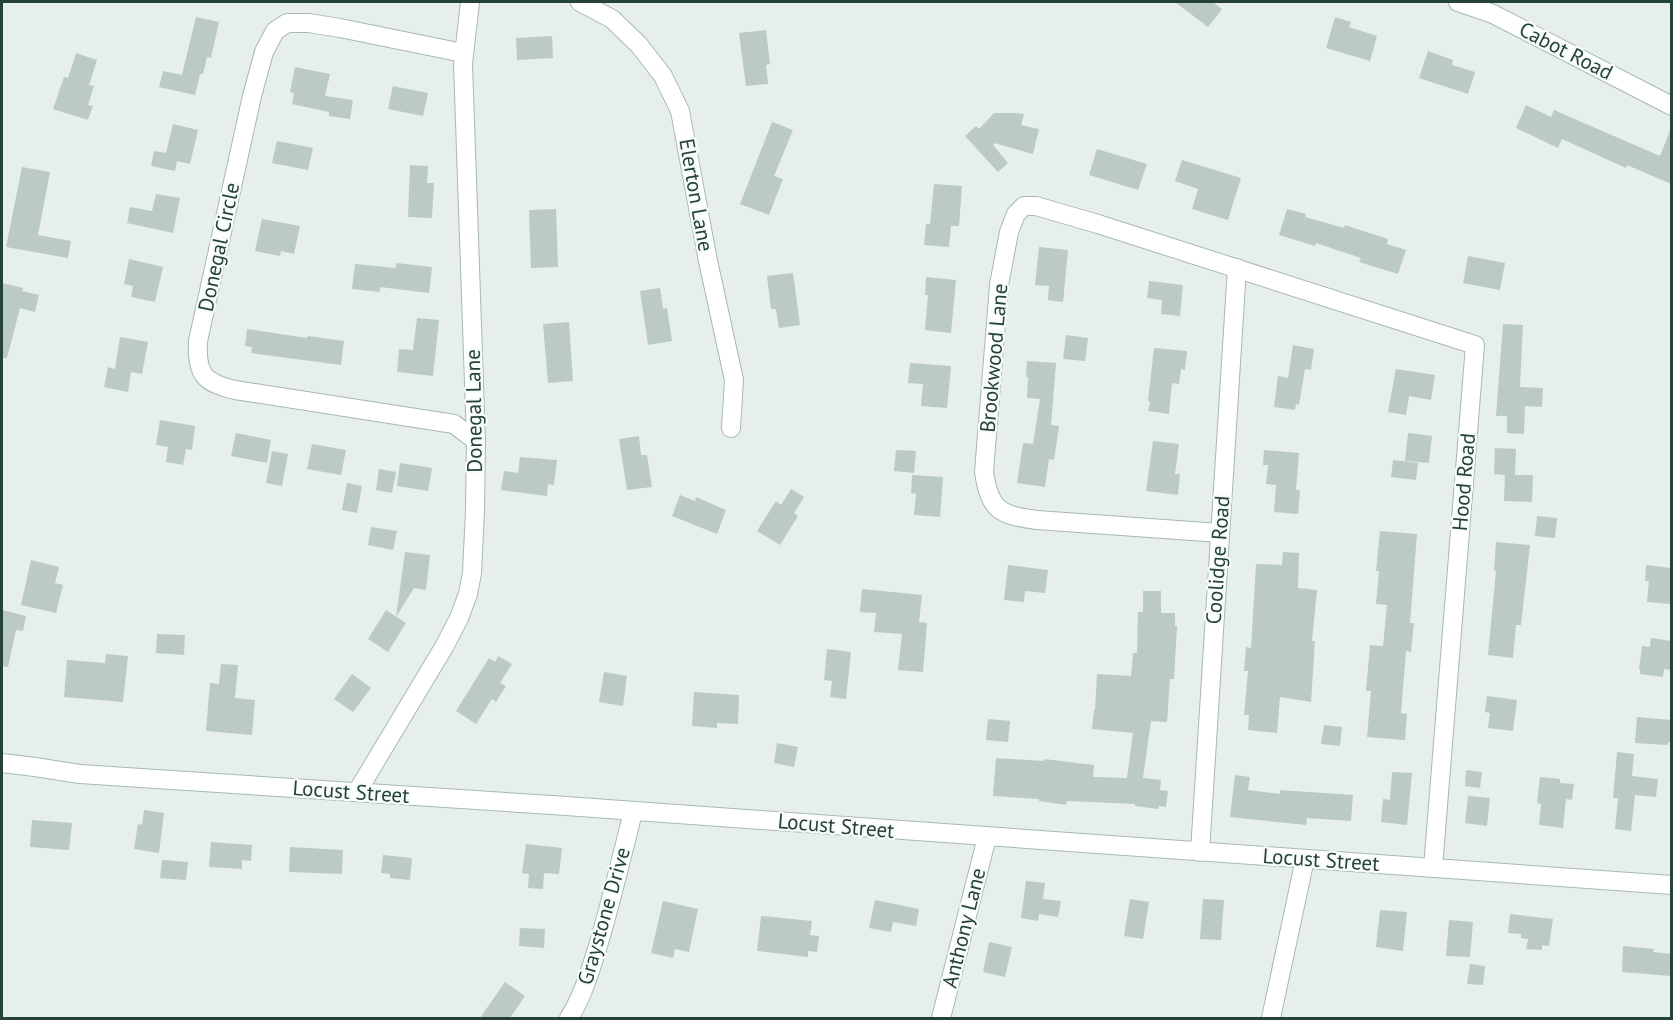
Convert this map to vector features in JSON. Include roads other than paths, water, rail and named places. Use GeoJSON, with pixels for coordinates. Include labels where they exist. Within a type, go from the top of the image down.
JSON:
{"type":"FeatureCollection","features":[{"type":"Feature","properties":{"kind":"street","name":"Donegal Lane"},"geometry":{"type":"LineString","coordinates":[[357,792],[444,647],[459,618],[468,594],[472,573],[476,441],[463,53],[470,2]]}},
{"type":"Feature","properties":{"kind":"street","name":"Elerton Lane"},"geometry":{"type":"LineString","coordinates":[[580,2],[612,19],[639,45],[663,76],[680,111],[708,261],[734,380],[731,428]]}},
{"type":"Feature","properties":{"kind":"street","name":"Cabot Road"},"geometry":{"type":"LineString","coordinates":[[1458,2],[1493,14],[1671,106]]}},
{"type":"Feature","properties":{"kind":"street","name":"Donegal Circle"},"geometry":{"type":"LineString","coordinates":[[463,53],[309,23],[287,23],[275,31],[264,52],[252,96],[198,341],[197,356],[206,379],[219,386],[454,424],[476,441]]}},
{"type":"Feature","properties":{"kind":"street","name":"Brookwood Lane"},"geometry":{"type":"LineString","coordinates":[[1220,533],[1037,520],[1012,516],[996,507],[987,493],[984,472],[999,285],[1009,232],[1016,214],[1024,206],[1036,206],[1067,215],[1237,268]]}},
{"type":"Feature","properties":{"kind":"street","name":"Coolidge Road"},"geometry":{"type":"LineString","coordinates":[[1200,852],[1237,268]]}},
{"type":"Feature","properties":{"kind":"street","name":"Hood Road"},"geometry":{"type":"LineString","coordinates":[[1237,268],[1475,345],[1433,868]]}},
{"type":"Feature","properties":{"kind":"street","name":"Locust Street"},"geometry":{"type":"LineString","coordinates":[[2,764],[34,766],[80,774],[725,817],[1671,885]]}},
{"type":"Feature","properties":{"kind":"street","name":"Graystone Drive"},"geometry":{"type":"LineString","coordinates":[[569,1018],[590,971],[605,923],[633,812]]}},
{"type":"Feature","properties":{"kind":"street","name":"Anthony Lane"},"geometry":{"type":"LineString","coordinates":[[941,1018],[987,837]]}},
{"type":"Feature","properties":{"kind":"street"},"geometry":{"type":"LineString","coordinates":[[1271,1018],[1305,859]]}}]}
